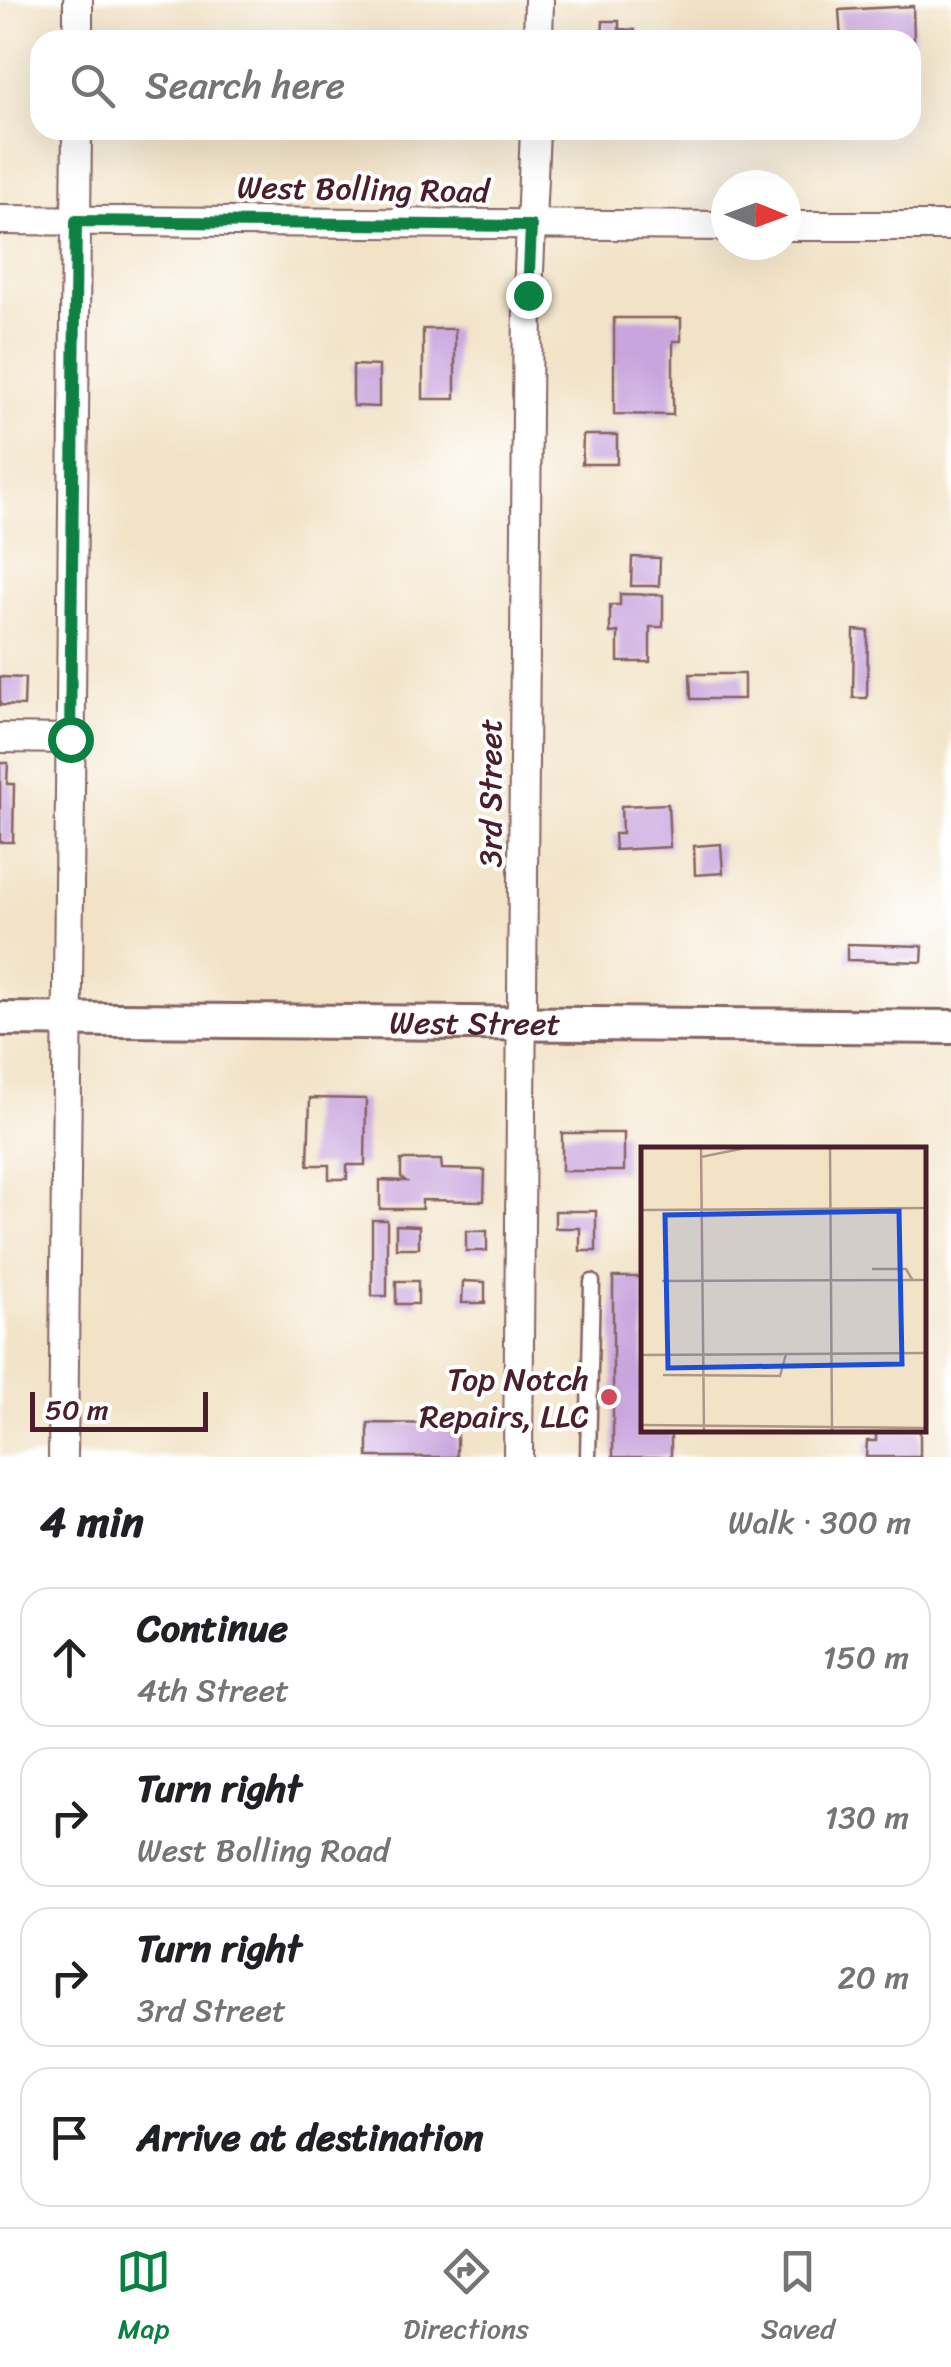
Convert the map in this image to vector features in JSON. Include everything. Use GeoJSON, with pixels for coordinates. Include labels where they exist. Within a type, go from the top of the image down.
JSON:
{"type":"FeatureCollection","features":[{"type":"Feature","properties":{"kind":"street"},"geometry":{"type":"LineString","coordinates":[[78,0],[78,30]]}},
{"type":"Feature","properties":{"kind":"street"},"geometry":{"type":"LineString","coordinates":[[538,0],[538,30]]}},
{"type":"Feature","properties":{"kind":"street"},"geometry":{"type":"LineString","coordinates":[[63,1457],[77,140]]}},
{"type":"Feature","properties":{"kind":"street","name":"3rd Street"},"geometry":{"type":"LineString","coordinates":[[518,1457],[535,140]]}},
{"type":"Feature","properties":{"kind":"street","name":"West Bolling Road"},"geometry":{"type":"LineString","coordinates":[[0,220],[711,226]]}},
{"type":"Feature","properties":{"kind":"street"},"geometry":{"type":"LineString","coordinates":[[801,226],[951,226]]}},
{"type":"Feature","properties":{"kind":"street"},"geometry":{"type":"LineString","coordinates":[[0,738],[70,739]]}},
{"type":"Feature","properties":{"kind":"street","name":"West Street"},"geometry":{"type":"LineString","coordinates":[[0,1018],[951,1027]]}},
{"type":"Feature","properties":{"kind":"lane"},"geometry":{"type":"LineString","coordinates":[[588,1457],[592,1282]]}},
{"type":"Feature","properties":{"kind":"building"},"geometry":{"type":"Polygon","coordinates":[[[913,6],[914,30],[840,30],[839,10],[913,6]]]}},
{"type":"Feature","properties":{"kind":"building"},"geometry":{"type":"Polygon","coordinates":[[[603,21],[619,21],[619,29],[635,30],[603,30],[603,21]]]}},
{"type":"Feature","properties":{"kind":"building"},"geometry":{"type":"Polygon","coordinates":[[[614,318],[681,318],[681,341],[673,341],[673,415],[614,414],[614,318]]]}},
{"type":"Feature","properties":{"kind":"building"},"geometry":{"type":"Polygon","coordinates":[[[423,329],[455,329],[455,399],[423,399],[423,329]]]}},
{"type":"Feature","properties":{"kind":"building"},"geometry":{"type":"Polygon","coordinates":[[[353,365],[379,366],[379,407],[353,406],[353,365]]]}},
{"type":"Feature","properties":{"kind":"building"},"geometry":{"type":"Polygon","coordinates":[[[583,435],[617,435],[617,464],[582,464],[583,435]]]}},
{"type":"Feature","properties":{"kind":"building"},"geometry":{"type":"Polygon","coordinates":[[[632,557],[660,558],[659,586],[631,586],[632,557]]]}},
{"type":"Feature","properties":{"kind":"building"},"geometry":{"type":"Polygon","coordinates":[[[620,594],[663,595],[663,627],[650,627],[650,662],[618,662],[618,632],[610,633],[610,605],[620,605],[620,594]]]}},
{"type":"Feature","properties":{"kind":"building"},"geometry":{"type":"Polygon","coordinates":[[[854,630],[868,631],[867,698],[853,698],[854,630]]]}},
{"type":"Feature","properties":{"kind":"building"},"geometry":{"type":"Polygon","coordinates":[[[690,674],[744,674],[744,699],[691,699],[690,674]]]}},
{"type":"Feature","properties":{"kind":"building"},"geometry":{"type":"Polygon","coordinates":[[[0,677],[25,678],[24,706],[0,705],[0,677]]]}},
{"type":"Feature","properties":{"kind":"building"},"geometry":{"type":"Polygon","coordinates":[[[0,763],[8,763],[7,784],[14,784],[13,842],[0,842],[0,763]]]}},
{"type":"Feature","properties":{"kind":"building"},"geometry":{"type":"Polygon","coordinates":[[[668,804],[670,847],[615,850],[614,834],[622,834],[621,806],[668,804]]]}},
{"type":"Feature","properties":{"kind":"building"},"geometry":{"type":"Polygon","coordinates":[[[721,844],[723,873],[695,875],[694,846],[721,844]]]}},
{"type":"Feature","properties":{"kind":"building"},"geometry":{"type":"Polygon","coordinates":[[[847,944],[923,946],[922,962],[847,960],[847,944]]]}},
{"type":"Feature","properties":{"kind":"building"},"geometry":{"type":"Polygon","coordinates":[[[310,1098],[366,1099],[365,1165],[347,1165],[347,1179],[329,1179],[329,1165],[308,1165],[310,1098]]]}},
{"type":"Feature","properties":{"kind":"building"},"geometry":{"type":"Polygon","coordinates":[[[562,1133],[624,1133],[624,1171],[562,1171],[562,1133]]]}},
{"type":"Feature","properties":{"kind":"building"},"geometry":{"type":"Polygon","coordinates":[[[401,1160],[441,1160],[442,1169],[485,1170],[484,1201],[422,1200],[422,1209],[380,1209],[380,1180],[406,1181],[401,1177],[401,1160]]]}},
{"type":"Feature","properties":{"kind":"building"},"geometry":{"type":"Polygon","coordinates":[[[555,1211],[596,1211],[596,1251],[580,1251],[580,1228],[555,1228],[555,1211]]]}},
{"type":"Feature","properties":{"kind":"building"},"geometry":{"type":"Polygon","coordinates":[[[372,1220],[387,1220],[387,1296],[372,1296],[372,1220]]]}},
{"type":"Feature","properties":{"kind":"building"},"geometry":{"type":"Polygon","coordinates":[[[396,1225],[419,1226],[419,1248],[396,1248],[396,1225]]]}},
{"type":"Feature","properties":{"kind":"building"},"geometry":{"type":"Polygon","coordinates":[[[466,1231],[487,1231],[487,1251],[466,1251],[466,1231]]]}},
{"type":"Feature","properties":{"kind":"building"},"geometry":{"type":"Polygon","coordinates":[[[613,1277],[641,1277],[641,1432],[671,1432],[671,1457],[613,1457],[613,1277]]]}},
{"type":"Feature","properties":{"kind":"building"},"geometry":{"type":"Polygon","coordinates":[[[396,1281],[418,1281],[418,1304],[396,1304],[396,1281]]]}},
{"type":"Feature","properties":{"kind":"building"},"geometry":{"type":"Polygon","coordinates":[[[463,1281],[485,1282],[485,1303],[462,1303],[463,1281]]]}},
{"type":"Feature","properties":{"kind":"building"},"geometry":{"type":"Polygon","coordinates":[[[368,1423],[457,1424],[457,1457],[368,1457],[368,1423]]]}},
{"type":"Feature","properties":{"kind":"building"},"geometry":{"type":"Polygon","coordinates":[[[876,1432],[920,1432],[920,1457],[866,1457],[867,1441],[876,1441],[876,1432]]]}},
{"type":"Feature","properties":{"kind":"place","name":"Top Notch Repairs, LLC"},"geometry":{"type":"Point","coordinates":[609,1397]}},
{"type":"Feature","properties":{"kind":"route"},"geometry":{"type":"LineString","coordinates":[[70,739],[76,221],[531,226],[528,295]]}}]}
